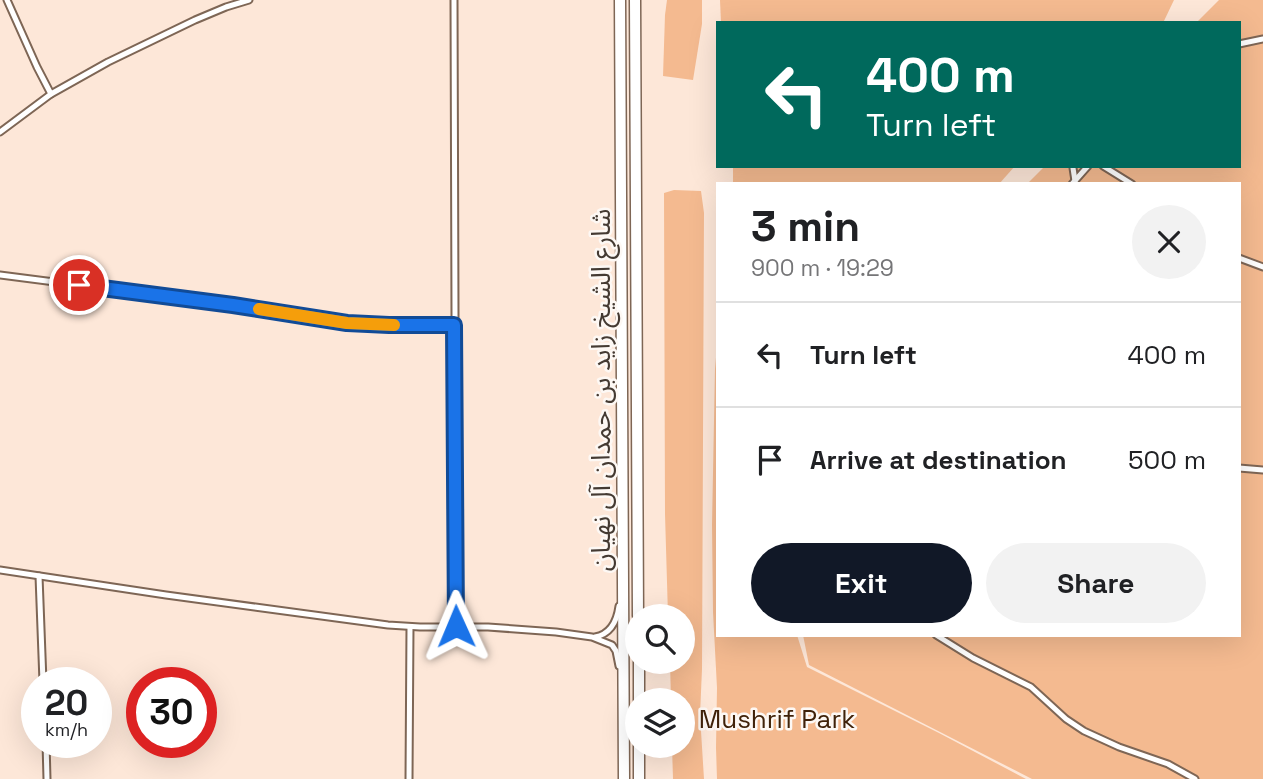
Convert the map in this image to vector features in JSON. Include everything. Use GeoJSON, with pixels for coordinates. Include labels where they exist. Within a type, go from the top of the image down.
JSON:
{"type":"FeatureCollection","features":[{"type":"Feature","properties":{"kind":"highway","name":"شارع الشيخ زايد بن حمدان آل نهيان"},"geometry":{"type":"LineString","coordinates":[[620,0],[624,779]]}},
{"type":"Feature","properties":{"kind":"highway","name":"شارع الشيخ زايد بن حمدان آل نهيان"},"geometry":{"type":"LineString","coordinates":[[635,0],[638,604]]}},
{"type":"Feature","properties":{"kind":"highway"},"geometry":{"type":"LineString","coordinates":[[639,758],[639,779]]}},
{"type":"Feature","properties":{"kind":"street"},"geometry":{"type":"LineString","coordinates":[[7,0],[51,94]]}},
{"type":"Feature","properties":{"kind":"street"},"geometry":{"type":"LineString","coordinates":[[222,0],[226,7]]}},
{"type":"Feature","properties":{"kind":"street"},"geometry":{"type":"LineString","coordinates":[[0,132],[51,94],[136,47],[226,7],[249,0]]}},
{"type":"Feature","properties":{"kind":"street"},"geometry":{"type":"LineString","coordinates":[[454,0],[456,626]]}},
{"type":"Feature","properties":{"kind":"street"},"geometry":{"type":"LineString","coordinates":[[1241,44],[1263,39]]}},
{"type":"Feature","properties":{"kind":"street"},"geometry":{"type":"LineString","coordinates":[[1073,182],[1086,168]]}},
{"type":"Feature","properties":{"kind":"street"},"geometry":{"type":"LineString","coordinates":[[1107,168],[1129,182]]}},
{"type":"Feature","properties":{"kind":"street"},"geometry":{"type":"LineString","coordinates":[[1241,259],[1263,267]]}},
{"type":"Feature","properties":{"kind":"street"},"geometry":{"type":"LineString","coordinates":[[0,275],[233,305],[347,323],[454,325]]}},
{"type":"Feature","properties":{"kind":"street"},"geometry":{"type":"LineString","coordinates":[[1241,468],[1263,470]]}},
{"type":"Feature","properties":{"kind":"street"},"geometry":{"type":"LineString","coordinates":[[0,570],[410,627],[521,629],[592,637],[612,645],[616,651],[624,688]]}},
{"type":"Feature","properties":{"kind":"street"},"geometry":{"type":"LineString","coordinates":[[592,637],[604,635],[615,622],[623,572]]}},
{"type":"Feature","properties":{"kind":"street"},"geometry":{"type":"LineString","coordinates":[[39,576],[42,667]]}},
{"type":"Feature","properties":{"kind":"street"},"geometry":{"type":"LineString","coordinates":[[409,779],[410,627]]}},
{"type":"Feature","properties":{"kind":"street"},"geometry":{"type":"LineString","coordinates":[[939,637],[973,658],[1031,687],[1084,732],[1168,764],[1195,779]]}},
{"type":"Feature","properties":{"kind":"street"},"geometry":{"type":"LineString","coordinates":[[46,758],[47,779]]}},
{"type":"Feature","properties":{"kind":"green space"},"geometry":{"type":"Polygon","coordinates":[[[667,0],[702,0],[702,24],[693,80],[663,76],[667,0]]]}},
{"type":"Feature","properties":{"kind":"green space"},"geometry":{"type":"Polygon","coordinates":[[[720,0],[1174,0],[1164,21],[721,21],[720,0]]]}},
{"type":"Feature","properties":{"kind":"green space"},"geometry":{"type":"Polygon","coordinates":[[[1219,0],[1263,0],[1263,779],[1032,779],[809,665],[803,637],[1241,637],[1241,182],[1029,182],[1043,168],[1241,168],[1241,21],[1198,21],[1219,0]]]}},
{"type":"Feature","properties":{"kind":"green space"},"geometry":{"type":"Polygon","coordinates":[[[733,168],[1013,168],[1001,182],[733,182],[733,168]]]}},
{"type":"Feature","properties":{"kind":"green space"},"geometry":{"type":"Polygon","coordinates":[[[674,190],[701,191],[704,213],[700,715],[704,779],[673,779],[672,758],[695,758],[695,688],[671,688],[670,674],[695,674],[695,604],[668,604],[664,193],[674,190]]]}},
{"type":"Feature","properties":{"kind":"green space","name":"Mushrif Park"},"geometry":{"type":"Polygon","coordinates":[[[716,358],[716,637],[798,637],[807,667],[1026,779],[717,779],[712,525],[716,358]]]}},
{"type":"Feature","properties":{"kind":"slow traffic"},"geometry":{"type":"LineString","coordinates":[[259,309],[347,323],[394,325]]}},
{"type":"Feature","properties":{"kind":"route"},"geometry":{"type":"LineString","coordinates":[[79,285],[347,323],[454,325],[456,626]]}}]}
